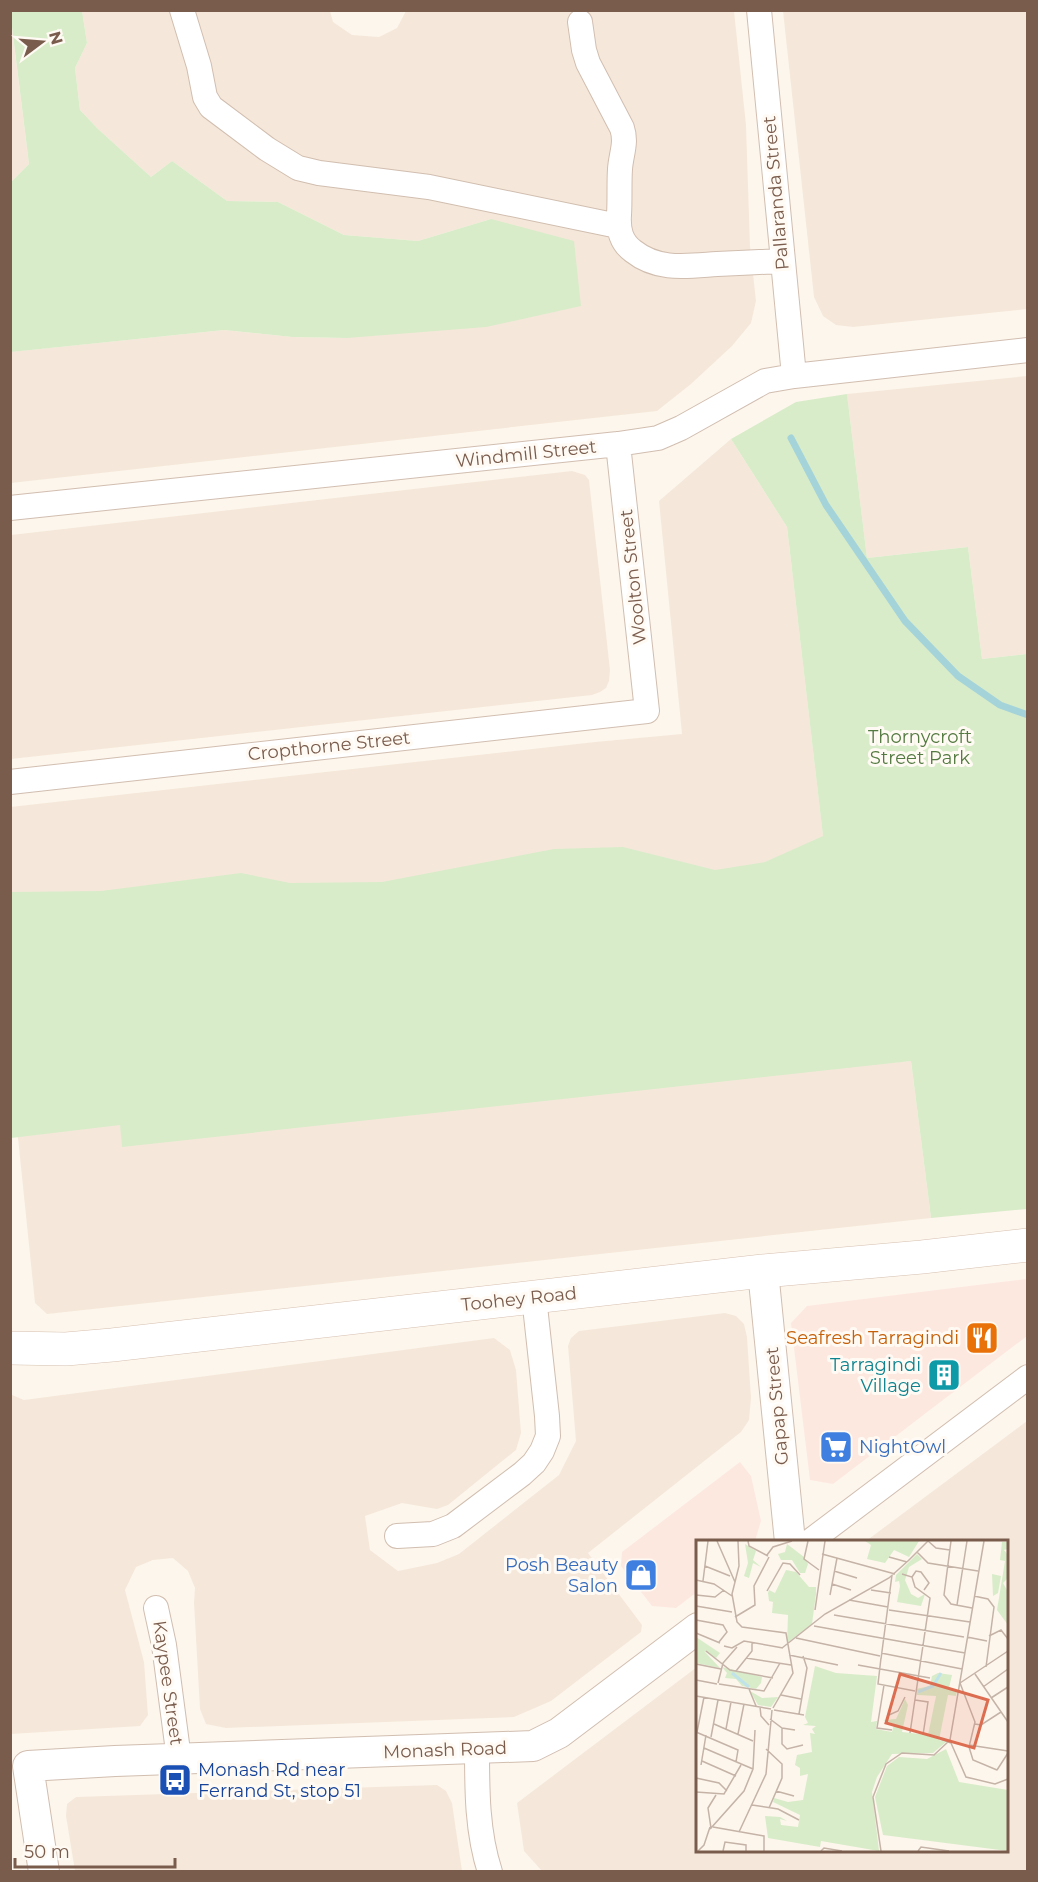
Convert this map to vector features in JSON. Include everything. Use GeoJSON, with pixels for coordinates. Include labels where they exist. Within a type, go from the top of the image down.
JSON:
{"type":"FeatureCollection","features":[{"type":"Feature","properties":{"kind":"main road","name":"Toohey Road"},"geometry":{"type":"LineString","coordinates":[[10,1347],[66,1349],[112,1345],[764,1271],[1028,1245]]}},
{"type":"Feature","properties":{"kind":"street"},"geometry":{"type":"LineString","coordinates":[[182,10],[199,66],[205,97],[211,107],[267,149],[298,168],[320,173],[429,186],[618,226]]}},
{"type":"Feature","properties":{"kind":"street","name":"Pallaranda Street"},"geometry":{"type":"LineString","coordinates":[[759,10],[794,376]]}},
{"type":"Feature","properties":{"kind":"street"},"geometry":{"type":"LineString","coordinates":[[580,22],[588,63],[625,138],[620,170],[621,194],[618,226],[628,247],[642,259],[672,267],[782,261]]}},
{"type":"Feature","properties":{"kind":"street","name":"Windmill Street"},"geometry":{"type":"LineString","coordinates":[[10,508],[658,438],[681,428],[765,381],[1028,350]]}},
{"type":"Feature","properties":{"kind":"street","name":"Woolton Street"},"geometry":{"type":"LineString","coordinates":[[618,444],[647,711]]}},
{"type":"Feature","properties":{"kind":"street","name":"Cropthorne Street"},"geometry":{"type":"LineString","coordinates":[[10,782],[647,711]]}},
{"type":"Feature","properties":{"kind":"street","name":"Gapap Street"},"geometry":{"type":"LineString","coordinates":[[764,1271],[790,1540]]}},
{"type":"Feature","properties":{"kind":"street"},"geometry":{"type":"LineString","coordinates":[[397,1536],[433,1534],[453,1526],[522,1474],[534,1463],[542,1451],[548,1436],[547,1416],[534,1297]]}},
{"type":"Feature","properties":{"kind":"street"},"geometry":{"type":"LineString","coordinates":[[812,1540],[1028,1377]]}},
{"type":"Feature","properties":{"kind":"street","name":"Kaypee Street"},"geometry":{"type":"LineString","coordinates":[[156,1608],[164,1645],[179,1759]]}},
{"type":"Feature","properties":{"kind":"street","name":"Monash Road"},"geometry":{"type":"LineString","coordinates":[[19,1767],[533,1746],[559,1733],[696,1630]]}},
{"type":"Feature","properties":{"kind":"street"},"geometry":{"type":"LineString","coordinates":[[477,1749],[477,1805],[490,1872]]}},
{"type":"Feature","properties":{"kind":"street"},"geometry":{"type":"LineString","coordinates":[[19,1767],[44,1872]]}},
{"type":"Feature","properties":{"kind":"shaded area"},"geometry":{"type":"Polygon","coordinates":[[[82,11],[330,11],[333,22],[352,35],[379,37],[397,28],[406,11],[734,11],[746,125],[750,246],[756,301],[751,323],[732,346],[691,384],[657,411],[11,483],[10,352],[224,330],[292,337],[347,338],[491,219],[418,241],[344,235],[278,202],[227,201],[172,161],[151,177],[80,110],[75,68],[87,43],[82,11]]]}},
{"type":"Feature","properties":{"kind":"shaded area"},"geometry":{"type":"Polygon","coordinates":[[[783,11],[1027,11],[1027,309],[853,327],[836,325],[823,316],[814,297],[783,11]]]}},
{"type":"Feature","properties":{"kind":"shaded area"},"geometry":{"type":"Polygon","coordinates":[[[10,12],[29,164],[11,182],[10,182],[10,12]]]}},
{"type":"Feature","properties":{"kind":"shaded area"},"geometry":{"type":"Polygon","coordinates":[[[1027,376],[1027,654],[982,659],[968,547],[867,558],[847,394],[1027,376]]]}},
{"type":"Feature","properties":{"kind":"shaded area"},"geometry":{"type":"Polygon","coordinates":[[[731,439],[787,527],[850,1066],[911,1061],[931,1218],[47,1314],[35,1303],[11,1070],[10,807],[682,734],[659,501],[731,439]]]}},
{"type":"Feature","properties":{"kind":"shaded area"},"geometry":{"type":"Polygon","coordinates":[[[572,471],[585,475],[589,480],[610,670],[606,688],[600,692],[592,695],[11,759],[11,535],[572,471]]]}},
{"type":"Feature","properties":{"kind":"shaded area"},"geometry":{"type":"Polygon","coordinates":[[[1027,1279],[1027,1336],[833,1484],[810,1480],[791,1323],[807,1306],[1027,1279]]]}},
{"type":"Feature","properties":{"kind":"shaded area"},"geometry":{"type":"Polygon","coordinates":[[[725,1313],[736,1316],[744,1324],[747,1337],[751,1398],[749,1420],[741,1432],[588,1553],[642,1625],[641,1632],[551,1701],[514,1717],[226,1728],[206,1724],[200,1709],[195,1588],[188,1571],[173,1558],[153,1560],[136,1567],[125,1590],[144,1662],[148,1715],[140,1726],[11,1734],[12,1395],[24,1400],[494,1338],[510,1350],[516,1370],[521,1433],[516,1450],[448,1505],[437,1509],[402,1503],[365,1516],[370,1550],[398,1571],[437,1563],[459,1554],[559,1475],[576,1441],[568,1346],[571,1338],[579,1331],[725,1313]]]}},
{"type":"Feature","properties":{"kind":"shaded area"},"geometry":{"type":"Polygon","coordinates":[[[1027,1421],[1027,1871],[542,1871],[524,1851],[517,1803],[696,1668],[696,1852],[1008,1852],[1008,1540],[867,1540],[1027,1421]]]}},
{"type":"Feature","properties":{"kind":"shaded area"},"geometry":{"type":"Polygon","coordinates":[[[740,1462],[751,1476],[761,1521],[755,1540],[696,1540],[696,1593],[676,1608],[652,1606],[621,1566],[622,1552],[740,1462]]]}},
{"type":"Feature","properties":{"kind":"shaded area"},"geometry":{"type":"Polygon","coordinates":[[[437,1785],[446,1791],[452,1803],[462,1871],[75,1871],[66,1816],[67,1804],[76,1797],[437,1785]]]}},
{"type":"Feature","properties":{"kind":"green space"},"geometry":{"type":"Polygon","coordinates":[[[10,11],[82,11],[87,43],[75,68],[80,110],[151,177],[172,161],[227,201],[278,202],[344,235],[418,241],[491,219],[574,241],[581,306],[486,327],[347,338],[292,337],[224,330],[11,352],[11,182],[29,164],[10,11]]]}},
{"type":"Feature","properties":{"kind":"green space","name":"Thornycroft Street Park"},"geometry":{"type":"Polygon","coordinates":[[[847,394],[867,558],[968,547],[982,659],[1027,654],[1027,1209],[931,1218],[911,1061],[122,1147],[120,1125],[11,1138],[11,892],[101,891],[241,873],[290,883],[382,882],[554,849],[623,847],[715,870],[765,862],[823,836],[787,527],[731,439],[796,402],[847,394]]]}},
{"type":"Feature","properties":{"kind":"waterway"},"geometry":{"type":"LineString","coordinates":[[791,438],[826,505],[905,621],[958,676],[1000,705],[1028,715]]}},
{"type":"Feature","properties":{"kind":"place","name":"Seafresh Tarragindi"},"geometry":{"type":"Point","coordinates":[982,1338]}},
{"type":"Feature","properties":{"kind":"place","name":"Tarragindi Village"},"geometry":{"type":"Point","coordinates":[944,1375]}},
{"type":"Feature","properties":{"kind":"place","name":"NightOwl"},"geometry":{"type":"Point","coordinates":[836,1447]}},
{"type":"Feature","properties":{"kind":"place","name":"Posh Beauty Salon"},"geometry":{"type":"Point","coordinates":[641,1575]}},
{"type":"Feature","properties":{"kind":"place","name":"Monash Rd near Ferrand St, stop 51"},"geometry":{"type":"Point","coordinates":[175,1780]}}]}
